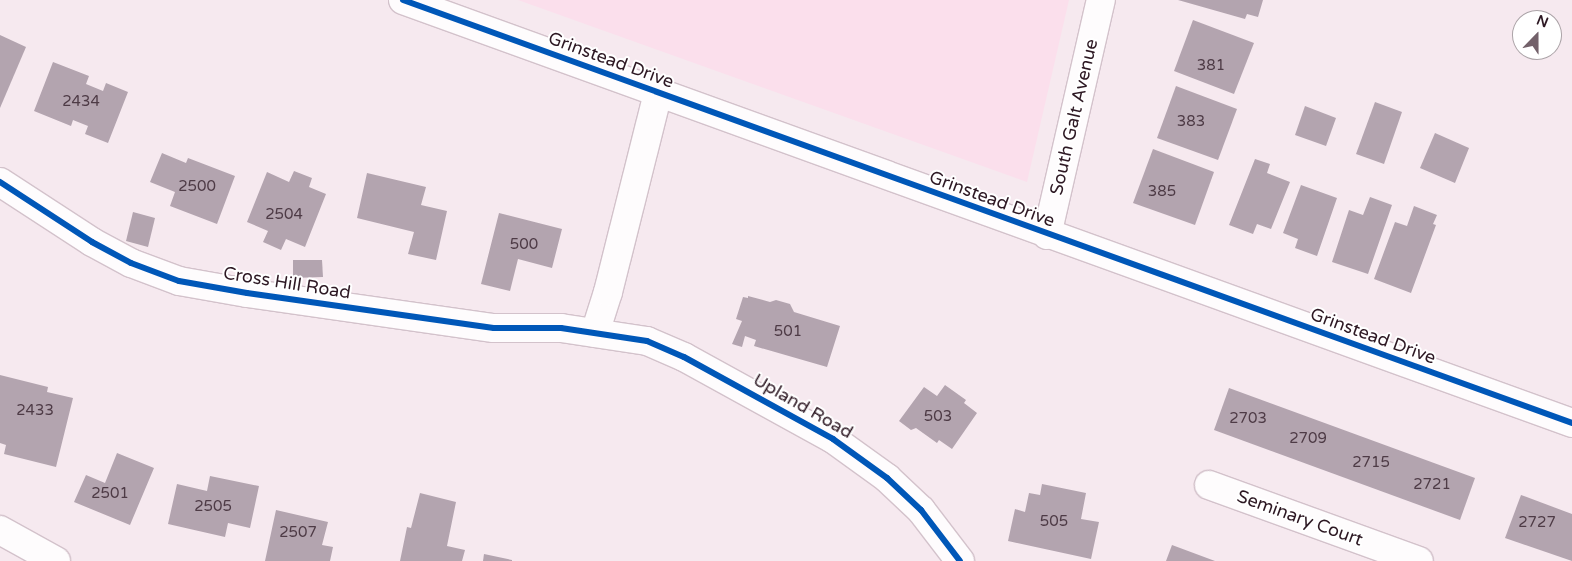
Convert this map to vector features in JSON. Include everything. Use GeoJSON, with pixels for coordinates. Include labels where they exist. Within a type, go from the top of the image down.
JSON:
{"type":"FeatureCollection","features":[{"type":"Feature","properties":{"kind":"street","name":"Grinstead Drive"},"geometry":{"type":"LineString","coordinates":[[403,0],[1047,235],[1572,423]]}},
{"type":"Feature","properties":{"kind":"street","name":"South Galt Avenue"},"geometry":{"type":"LineString","coordinates":[[1047,235],[1102,0]]}},
{"type":"Feature","properties":{"kind":"street"},"geometry":{"type":"LineString","coordinates":[[595,333],[608,292],[658,94]]}},
{"type":"Feature","properties":{"kind":"street","name":"Cross Hill Road"},"geometry":{"type":"LineString","coordinates":[[0,182],[92,242],[131,263],[180,280],[247,293],[494,328],[561,328],[595,333]]}},
{"type":"Feature","properties":{"kind":"street","name":"Upland Road"},"geometry":{"type":"LineString","coordinates":[[595,333],[647,341],[684,357],[833,439],[887,478],[921,510],[960,561]]}},
{"type":"Feature","properties":{"kind":"street","name":"Seminary Court"},"geometry":{"type":"LineString","coordinates":[[1209,485],[1419,561]]}},
{"type":"Feature","properties":{"kind":"street"},"geometry":{"type":"LineString","coordinates":[[0,530],[56,561]]}},
{"type":"Feature","properties":{"kind":"shaded area"},"geometry":{"type":"Polygon","coordinates":[[[518,0],[1069,0],[1027,182],[518,0]]]}},
{"type":"Feature","properties":{"kind":"building"},"geometry":{"type":"Polygon","coordinates":[[[1178,0],[1263,0],[1258,17],[1247,14],[1245,19],[1178,0]]]}},
{"type":"Feature","properties":{"kind":"building"},"geometry":{"type":"Polygon","coordinates":[[[1193,20],[1254,43],[1234,94],[1174,71],[1193,20]]]}},
{"type":"Feature","properties":{"kind":"building"},"geometry":{"type":"Polygon","coordinates":[[[0,35],[26,47],[0,108],[0,35]]]}},
{"type":"Feature","properties":{"kind":"building"},"geometry":{"type":"Polygon","coordinates":[[[53,62],[89,76],[86,84],[103,91],[106,83],[128,92],[108,143],[85,134],[88,126],[73,120],[71,126],[34,111],[53,62]]]}},
{"type":"Feature","properties":{"kind":"building"},"geometry":{"type":"Polygon","coordinates":[[[1176,86],[1237,109],[1218,160],[1157,138],[1176,86]]]}},
{"type":"Feature","properties":{"kind":"building"},"geometry":{"type":"Polygon","coordinates":[[[1375,102],[1402,112],[1384,164],[1356,154],[1375,102]]]}},
{"type":"Feature","properties":{"kind":"building"},"geometry":{"type":"Polygon","coordinates":[[[1305,106],[1336,118],[1326,146],[1295,135],[1305,106]]]}},
{"type":"Feature","properties":{"kind":"building"},"geometry":{"type":"Polygon","coordinates":[[[1435,133],[1469,148],[1455,183],[1420,168],[1435,133]]]}},
{"type":"Feature","properties":{"kind":"building"},"geometry":{"type":"Polygon","coordinates":[[[1153,149],[1214,172],[1195,225],[1133,203],[1153,149]]]}},
{"type":"Feature","properties":{"kind":"building"},"geometry":{"type":"Polygon","coordinates":[[[162,153],[186,163],[188,158],[235,176],[217,224],[170,206],[175,192],[150,182],[162,153]]]}},
{"type":"Feature","properties":{"kind":"building"},"geometry":{"type":"Polygon","coordinates":[[[1255,159],[1270,164],[1267,173],[1290,182],[1271,229],[1257,224],[1253,234],[1229,225],[1255,159]]]}},
{"type":"Feature","properties":{"kind":"building"},"geometry":{"type":"Polygon","coordinates":[[[294,171],[312,178],[309,187],[326,194],[305,247],[286,239],[281,250],[263,242],[268,231],[247,222],[267,172],[289,182],[294,171]]]}},
{"type":"Feature","properties":{"kind":"building"},"geometry":{"type":"Polygon","coordinates":[[[367,173],[426,187],[421,205],[447,211],[436,260],[408,254],[414,232],[357,218],[367,173]]]}},
{"type":"Feature","properties":{"kind":"building"},"geometry":{"type":"Polygon","coordinates":[[[1301,185],[1337,198],[1317,256],[1295,248],[1298,239],[1283,233],[1301,185]]]}},
{"type":"Feature","properties":{"kind":"building"},"geometry":{"type":"Polygon","coordinates":[[[1370,197],[1392,205],[1368,274],[1332,262],[1349,210],[1363,215],[1370,197]]]}},
{"type":"Feature","properties":{"kind":"building"},"geometry":{"type":"Polygon","coordinates":[[[1414,206],[1437,215],[1433,224],[1436,225],[1411,293],[1374,279],[1395,222],[1407,226],[1414,206]]]}},
{"type":"Feature","properties":{"kind":"building"},"geometry":{"type":"Polygon","coordinates":[[[133,212],[155,218],[148,247],[126,241],[133,212]]]}},
{"type":"Feature","properties":{"kind":"building"},"geometry":{"type":"Polygon","coordinates":[[[499,213],[562,229],[552,268],[518,259],[510,291],[481,284],[499,213]]]}},
{"type":"Feature","properties":{"kind":"building"},"geometry":{"type":"Polygon","coordinates":[[[293,260],[322,260],[323,277],[293,278],[293,260]]]}},
{"type":"Feature","properties":{"kind":"building"},"geometry":{"type":"Polygon","coordinates":[[[748,296],[770,302],[776,300],[790,304],[794,312],[840,326],[827,367],[754,346],[756,340],[745,336],[742,347],[732,344],[742,321],[736,319],[743,297],[748,298],[748,296]]]}},
{"type":"Feature","properties":{"kind":"building"},"geometry":{"type":"Polygon","coordinates":[[[0,375],[48,387],[47,392],[73,398],[56,467],[4,454],[6,445],[0,443],[0,375]]]}},
{"type":"Feature","properties":{"kind":"building"},"geometry":{"type":"Polygon","coordinates":[[[945,385],[966,400],[964,403],[977,413],[952,449],[939,440],[937,443],[916,428],[911,430],[899,421],[924,387],[937,396],[945,385]]]}},
{"type":"Feature","properties":{"kind":"building"},"geometry":{"type":"Polygon","coordinates":[[[1229,388],[1475,478],[1460,520],[1214,430],[1229,388]]]}},
{"type":"Feature","properties":{"kind":"building"},"geometry":{"type":"Polygon","coordinates":[[[117,453],[154,468],[130,525],[74,502],[86,475],[105,483],[117,453]]]}},
{"type":"Feature","properties":{"kind":"building"},"geometry":{"type":"Polygon","coordinates":[[[210,476],[259,486],[250,528],[228,523],[225,537],[168,524],[177,484],[207,491],[210,476]]]}},
{"type":"Feature","properties":{"kind":"building"},"geometry":{"type":"Polygon","coordinates":[[[1042,484],[1086,493],[1081,519],[1099,522],[1091,559],[1008,541],[1015,509],[1025,512],[1029,493],[1040,495],[1042,484]]]}},
{"type":"Feature","properties":{"kind":"building"},"geometry":{"type":"Polygon","coordinates":[[[420,493],[456,502],[447,546],[465,550],[462,561],[400,561],[407,527],[411,528],[420,493]]]}},
{"type":"Feature","properties":{"kind":"building"},"geometry":{"type":"Polygon","coordinates":[[[1521,495],[1572,514],[1572,561],[1505,538],[1521,495]]]}},
{"type":"Feature","properties":{"kind":"building"},"geometry":{"type":"Polygon","coordinates":[[[276,510],[328,522],[322,545],[333,547],[330,561],[265,561],[276,510]]]}},
{"type":"Feature","properties":{"kind":"building"},"geometry":{"type":"Polygon","coordinates":[[[1172,545],[1215,561],[1166,561],[1172,545]]]}},
{"type":"Feature","properties":{"kind":"building"},"geometry":{"type":"Polygon","coordinates":[[[484,554],[512,560],[512,561],[483,561],[484,554]]]}},
{"type":"Feature","properties":{"kind":"cycle path"},"geometry":{"type":"LineString","coordinates":[[403,0],[1572,423]]}},
{"type":"Feature","properties":{"kind":"cycle path"},"geometry":{"type":"LineString","coordinates":[[0,182],[92,242],[131,263],[179,281],[247,293],[494,328],[561,328],[647,341],[684,357],[833,439],[887,478],[921,510],[960,561]]}}]}
